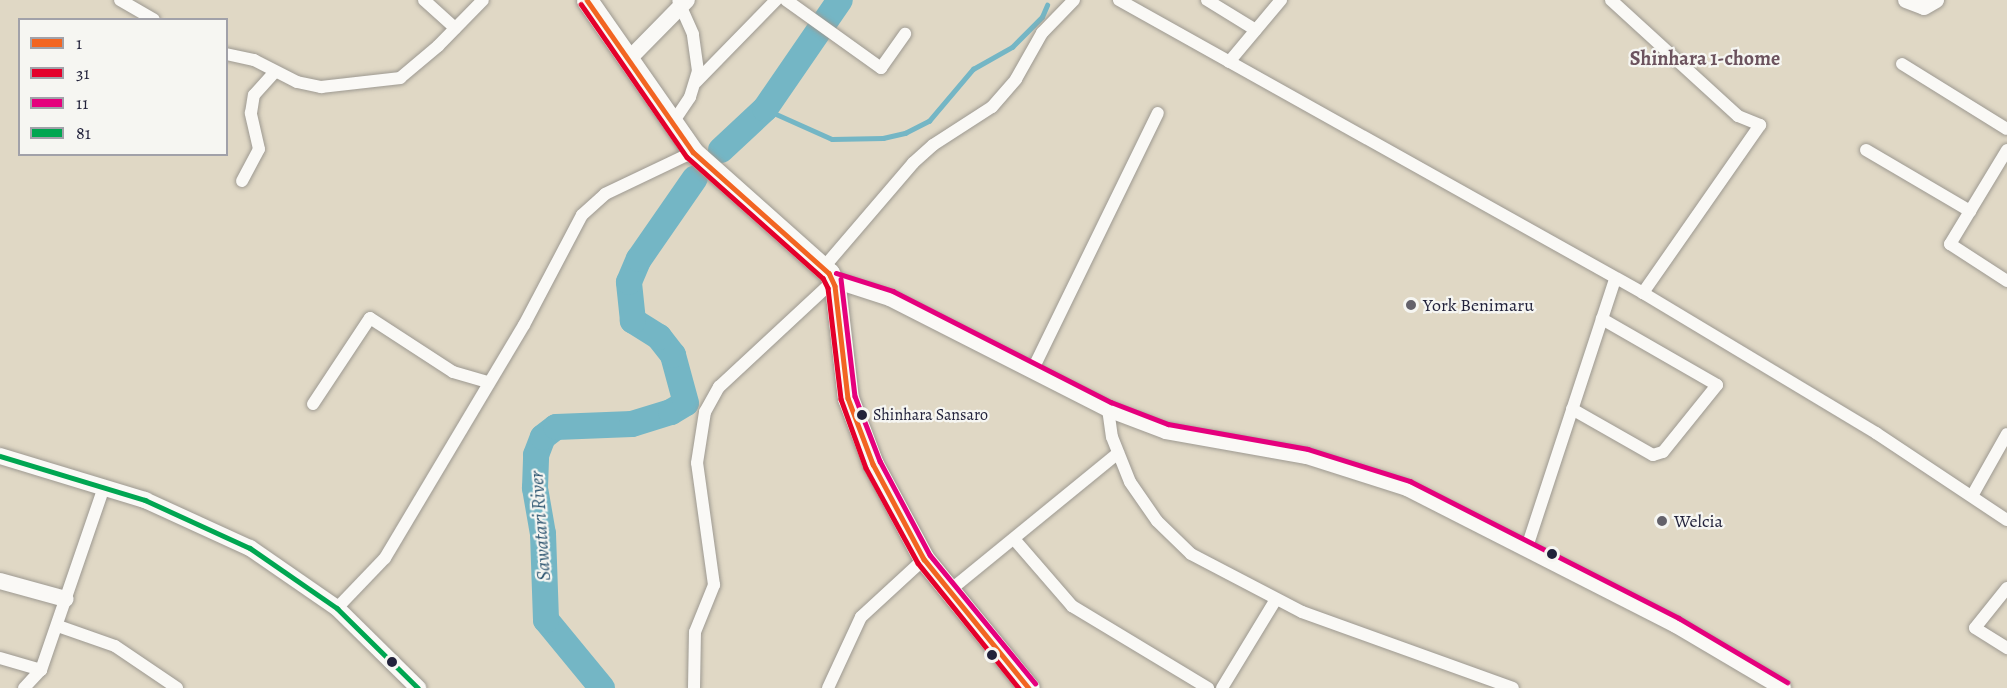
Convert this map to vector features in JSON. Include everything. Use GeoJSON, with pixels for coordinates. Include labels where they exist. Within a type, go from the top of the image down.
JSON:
{"type":"FeatureCollection","features":[{"type":"Feature","properties":{"kind":"highway"},"geometry":{"type":"LineString","coordinates":[[587,0],[693,152],[829,273],[843,368],[855,421],[891,502],[924,559],[1029,688]]}},
{"type":"Feature","properties":{"kind":"main road"},"geometry":{"type":"LineString","coordinates":[[1906,0],[1924,7],[1936,0]]}},
{"type":"Feature","properties":{"kind":"main road"},"geometry":{"type":"LineString","coordinates":[[628,60],[682,2]]}},
{"type":"Feature","properties":{"kind":"main road"},"geometry":{"type":"LineString","coordinates":[[829,273],[890,298],[1108,409],[1166,431],[1307,456],[1371,474],[1437,501],[1677,625],[1783,688]]}},
{"type":"Feature","properties":{"kind":"main road"},"geometry":{"type":"LineString","coordinates":[[0,456],[104,487],[227,535],[288,571],[337,608],[418,688]]}},
{"type":"Feature","properties":{"kind":"main road"},"geometry":{"type":"LineString","coordinates":[[0,581],[66,599]]}},
{"type":"Feature","properties":{"kind":"street"},"geometry":{"type":"LineString","coordinates":[[120,0],[151,18]]}},
{"type":"Feature","properties":{"kind":"street"},"geometry":{"type":"LineString","coordinates":[[424,0],[455,28]]}},
{"type":"Feature","properties":{"kind":"street"},"geometry":{"type":"LineString","coordinates":[[228,54],[254,60],[275,72],[321,87],[400,78],[483,0]]}},
{"type":"Feature","properties":{"kind":"street"},"geometry":{"type":"LineString","coordinates":[[672,124],[696,82],[776,0]]}},
{"type":"Feature","properties":{"kind":"street"},"geometry":{"type":"LineString","coordinates":[[786,0],[881,68],[905,34]]}},
{"type":"Feature","properties":{"kind":"street"},"geometry":{"type":"LineString","coordinates":[[694,688],[695,632],[714,585],[697,463],[705,412],[719,387],[829,273],[913,164],[933,145],[992,107],[1016,79],[1041,33],[1074,0]]}},
{"type":"Feature","properties":{"kind":"street"},"geometry":{"type":"LineString","coordinates":[[1119,0],[1643,293],[1876,433],[2007,520]]}},
{"type":"Feature","properties":{"kind":"street"},"geometry":{"type":"LineString","coordinates":[[1207,0],[1256,30]]}},
{"type":"Feature","properties":{"kind":"street"},"geometry":{"type":"LineString","coordinates":[[1229,62],[1281,0]]}},
{"type":"Feature","properties":{"kind":"street"},"geometry":{"type":"LineString","coordinates":[[1611,0],[1738,116],[1760,125],[1643,293]]}},
{"type":"Feature","properties":{"kind":"street"},"geometry":{"type":"LineString","coordinates":[[682,2],[698,59],[696,82]]}},
{"type":"Feature","properties":{"kind":"street"},"geometry":{"type":"LineString","coordinates":[[1902,64],[2007,129]]}},
{"type":"Feature","properties":{"kind":"street"},"geometry":{"type":"LineString","coordinates":[[242,181],[259,148],[251,113],[254,95],[275,72]]}},
{"type":"Feature","properties":{"kind":"street"},"geometry":{"type":"LineString","coordinates":[[1032,371],[1158,112]]}},
{"type":"Feature","properties":{"kind":"street"},"geometry":{"type":"LineString","coordinates":[[1866,150],[1970,211]]}},
{"type":"Feature","properties":{"kind":"street"},"geometry":{"type":"LineString","coordinates":[[2007,150],[1950,244],[2007,280]]}},
{"type":"Feature","properties":{"kind":"street"},"geometry":{"type":"LineString","coordinates":[[337,608],[385,558],[487,382],[524,325],[571,232],[593,203],[638,176],[693,152]]}},
{"type":"Feature","properties":{"kind":"street"},"geometry":{"type":"LineString","coordinates":[[1527,548],[1615,279]]}},
{"type":"Feature","properties":{"kind":"street"},"geometry":{"type":"LineString","coordinates":[[313,404],[370,318],[453,372],[487,382]]}},
{"type":"Feature","properties":{"kind":"street"},"geometry":{"type":"LineString","coordinates":[[1572,409],[1653,455],[1664,452],[1717,385],[1602,319]]}},
{"type":"Feature","properties":{"kind":"street"},"geometry":{"type":"LineString","coordinates":[[1108,409],[1118,453],[1130,482],[1172,538],[1199,559],[1275,601],[1513,688]]}},
{"type":"Feature","properties":{"kind":"street"},"geometry":{"type":"LineString","coordinates":[[1972,496],[2007,434]]}},
{"type":"Feature","properties":{"kind":"street"},"geometry":{"type":"LineString","coordinates":[[949,591],[1118,453]]}},
{"type":"Feature","properties":{"kind":"street"},"geometry":{"type":"LineString","coordinates":[[24,688],[41,670],[104,487]]}},
{"type":"Feature","properties":{"kind":"street"},"geometry":{"type":"LineString","coordinates":[[1014,539],[1071,606],[1208,688]]}},
{"type":"Feature","properties":{"kind":"street"},"geometry":{"type":"LineString","coordinates":[[828,688],[861,617],[924,559]]}},
{"type":"Feature","properties":{"kind":"street"},"geometry":{"type":"LineString","coordinates":[[2007,588],[1975,628],[2007,648]]}},
{"type":"Feature","properties":{"kind":"street"},"geometry":{"type":"LineString","coordinates":[[1222,688],[1275,601]]}},
{"type":"Feature","properties":{"kind":"street"},"geometry":{"type":"LineString","coordinates":[[58,626],[115,646],[177,688]]}},
{"type":"Feature","properties":{"kind":"street"},"geometry":{"type":"LineString","coordinates":[[0,658],[41,670]]}},
{"type":"Feature","properties":{"kind":"waterway","name":"Sawatari River"},"geometry":{"type":"LineString","coordinates":[[721,150],[765,109],[840,0]]}},
{"type":"Feature","properties":{"kind":"waterway"},"geometry":{"type":"LineString","coordinates":[[765,109],[832,139],[883,138],[905,133],[929,121],[973,69],[1012,47],[1042,17],[1047,5]]}},
{"type":"Feature","properties":{"kind":"waterway","name":"Sawatari River"},"geometry":{"type":"LineString","coordinates":[[602,688],[546,620],[543,534],[535,488],[536,455],[543,437],[556,427],[632,424],[671,412],[686,403],[673,355],[659,337],[633,321],[629,282],[639,259],[695,178]]}},
{"type":"Feature","properties":{"kind":"transit line","name":"1"},"geometry":{"type":"LineString","coordinates":[[587,0],[693,152],[829,273],[835,286],[848,398],[873,464],[924,559],[1029,688]]}},
{"type":"Feature","properties":{"kind":"transit line","name":"31"},"geometry":{"type":"LineString","coordinates":[[581,4],[687,157],[823,278],[828,288],[841,399],[866,468],[918,563],[1019,688]]}},
{"type":"Feature","properties":{"kind":"transit line","name":"11"},"geometry":{"type":"LineString","coordinates":[[836,273],[893,291],[1111,402],[1168,424],[1308,449],[1410,481],[1679,618],[1787,682]]}},
{"type":"Feature","properties":{"kind":"transit line","name":"11"},"geometry":{"type":"LineString","coordinates":[[841,279],[855,396],[880,461],[930,555],[1035,683]]}},
{"type":"Feature","properties":{"kind":"transit line","name":"81"},"geometry":{"type":"LineString","coordinates":[[0,456],[145,500],[250,548],[337,608],[418,688]]}},
{"type":"Feature","properties":{"kind":"place","name":"York Benimaru"},"geometry":{"type":"Point","coordinates":[1411,305]}},
{"type":"Feature","properties":{"kind":"place","name":"Shinhara Sansaro"},"geometry":{"type":"Point","coordinates":[862,415]}},
{"type":"Feature","properties":{"kind":"place","name":"Welcia"},"geometry":{"type":"Point","coordinates":[1662,521]}},
{"type":"Feature","properties":{"kind":"district","name":"Shinhara 1-chome"},"geometry":{"type":"Point","coordinates":[1705,58]}}]}
